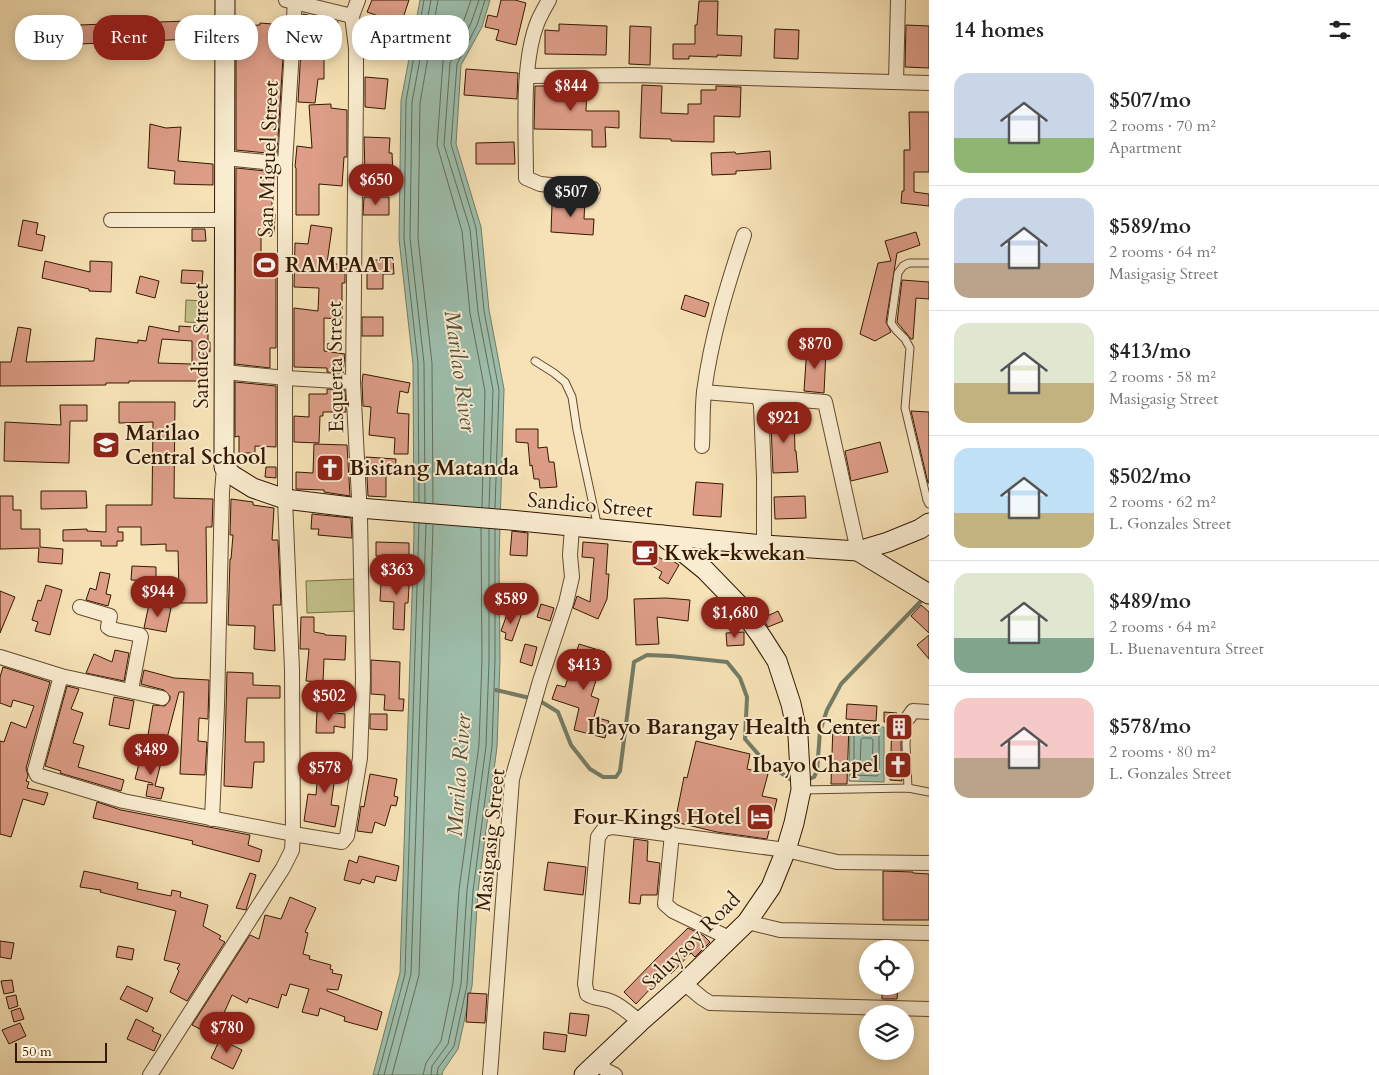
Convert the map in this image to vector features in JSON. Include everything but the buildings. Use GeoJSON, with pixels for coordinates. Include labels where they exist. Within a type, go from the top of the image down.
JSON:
{"type":"FeatureCollection","features":[{"type":"Feature","properties":{"kind":"main road","name":"Sandico Street"},"geometry":{"type":"LineString","coordinates":[[225,0],[224,467],[232,475],[253,488],[286,499],[359,508],[510,520],[764,545],[858,551],[888,542],[920,529],[929,523]]}},
{"type":"Feature","properties":{"kind":"main road","name":"Saluysoy Road"},"geometry":{"type":"LineString","coordinates":[[591,1069],[684,983],[746,922],[770,886],[786,850],[801,790],[798,736],[791,704],[777,661],[737,603],[705,570],[662,535]]}},
{"type":"Feature","properties":{"kind":"main road","name":"Sandico Street"},"geometry":{"type":"LineString","coordinates":[[858,551],[929,594]]}},
{"type":"Feature","properties":{"kind":"street"},"geometry":{"type":"LineString","coordinates":[[352,15],[358,0]]}},
{"type":"Feature","properties":{"kind":"street"},"geometry":{"type":"LineString","coordinates":[[549,0],[538,21],[530,48],[527,76],[526,178],[540,184],[593,189]]}},
{"type":"Feature","properties":{"kind":"street"},"geometry":{"type":"LineString","coordinates":[[896,82],[898,0]]}},
{"type":"Feature","properties":{"kind":"street"},"geometry":{"type":"LineString","coordinates":[[292,1],[352,16]]}},
{"type":"Feature","properties":{"kind":"street","name":"San Miguel Street"},"geometry":{"type":"LineString","coordinates":[[150,1075],[283,868],[292,850],[292,670],[286,499],[285,164],[292,1]]}},
{"type":"Feature","properties":{"kind":"street","name":"Esquerta Street"},"geometry":{"type":"LineString","coordinates":[[293,834],[342,842],[345,840],[360,758],[363,679],[359,508],[352,382],[356,60]]}},
{"type":"Feature","properties":{"kind":"street"},"geometry":{"type":"LineString","coordinates":[[527,76],[635,75],[929,83]]}},
{"type":"Feature","properties":{"kind":"street"},"geometry":{"type":"LineString","coordinates":[[225,158],[285,164]]}},
{"type":"Feature","properties":{"kind":"street"},"geometry":{"type":"LineString","coordinates":[[111,220],[224,220]]}},
{"type":"Feature","properties":{"kind":"street"},"geometry":{"type":"LineString","coordinates":[[702,446],[704,392],[714,340],[725,294],[744,235]]}},
{"type":"Feature","properties":{"kind":"street"},"geometry":{"type":"LineString","coordinates":[[224,372],[352,382]]}},
{"type":"Feature","properties":{"kind":"street"},"geometry":{"type":"LineString","coordinates":[[704,392],[825,402],[858,551]]}},
{"type":"Feature","properties":{"kind":"street"},"geometry":{"type":"LineString","coordinates":[[759,397],[764,459],[764,545]]}},
{"type":"Feature","properties":{"kind":"street"},"geometry":{"type":"LineString","coordinates":[[212,818],[224,467]]}},
{"type":"Feature","properties":{"kind":"street","name":"Masigasig Street"},"geometry":{"type":"LineString","coordinates":[[490,1075],[512,779],[540,681],[566,603],[572,577],[570,555],[572,527]]}},
{"type":"Feature","properties":{"kind":"street"},"geometry":{"type":"LineString","coordinates":[[80,607],[110,616],[108,626],[111,629],[142,637],[130,690]]}},
{"type":"Feature","properties":{"kind":"street"},"geometry":{"type":"LineString","coordinates":[[0,656],[61,676],[162,698]]}},
{"type":"Feature","properties":{"kind":"street"},"geometry":{"type":"LineString","coordinates":[[61,676],[35,770],[37,775],[123,801],[293,834]]}},
{"type":"Feature","properties":{"kind":"street"},"geometry":{"type":"LineString","coordinates":[[908,718],[913,711],[929,712]]}},
{"type":"Feature","properties":{"kind":"street"},"geometry":{"type":"LineString","coordinates":[[640,1022],[618,1005],[587,994],[585,984],[598,837],[604,829],[613,827],[786,850],[837,862],[929,863]]}},
{"type":"Feature","properties":{"kind":"street"},"geometry":{"type":"LineString","coordinates":[[672,834],[665,904],[673,911],[729,938]]}},
{"type":"Feature","properties":{"kind":"street"},"geometry":{"type":"LineString","coordinates":[[746,922],[780,930],[929,933]]}},
{"type":"Feature","properties":{"kind":"street"},"geometry":{"type":"LineString","coordinates":[[684,983],[710,1003],[929,1009]]}},
{"type":"Feature","properties":{"kind":"street"},"geometry":{"type":"LineString","coordinates":[[591,1069],[615,1075]]}},
{"type":"Feature","properties":{"kind":"lane"},"geometry":{"type":"LineString","coordinates":[[929,263],[909,263],[898,273],[892,323],[910,348],[906,408],[926,500],[929,504]]}},
{"type":"Feature","properties":{"kind":"lane"},"geometry":{"type":"LineString","coordinates":[[535,361],[554,372],[565,382],[572,397],[598,529]]}},
{"type":"Feature","properties":{"kind":"lane"},"geometry":{"type":"LineString","coordinates":[[908,718],[906,744],[908,788]]}},
{"type":"Feature","properties":{"kind":"lane"},"geometry":{"type":"LineString","coordinates":[[801,790],[810,788],[908,788],[929,792]]}},
{"type":"Feature","properties":{"kind":"green space"},"geometry":{"type":"Polygon","coordinates":[[[186,300],[205,301],[204,323],[185,322],[186,300]]]}},
{"type":"Feature","properties":{"kind":"green space"},"geometry":{"type":"Polygon","coordinates":[[[356,579],[357,611],[307,613],[306,581],[356,579]]]}},
{"type":"Feature","properties":{"kind":"water"},"geometry":{"type":"Polygon","coordinates":[[[420,0],[490,0],[482,27],[469,51],[469,15],[417,15],[420,0]]]}},
{"type":"Feature","properties":{"kind":"water","name":"Marilao River"},"geometry":{"type":"Polygon","coordinates":[[[409,60],[464,60],[461,65],[456,144],[481,227],[489,310],[504,389],[499,561],[500,660],[497,747],[478,891],[472,986],[458,1049],[442,1075],[373,1075],[400,973],[414,534],[413,364],[399,239],[401,101],[409,60]]]}},
{"type":"Feature","properties":{"kind":"water"},"geometry":{"type":"Polygon","coordinates":[[[850,726],[884,727],[884,782],[849,781],[850,726]]]}},
{"type":"Feature","properties":{"kind":"waterway"},"geometry":{"type":"LineString","coordinates":[[807,780],[814,777],[817,771],[820,731],[827,710],[841,684],[922,600]]}},
{"type":"Feature","properties":{"kind":"waterway"},"geometry":{"type":"LineString","coordinates":[[540,701],[558,712],[571,745],[590,769],[603,777],[616,777],[620,771],[634,662],[647,655],[727,662],[740,678],[747,697],[745,739],[765,762],[793,781]]}},
{"type":"Feature","properties":{"kind":"waterway"},"geometry":{"type":"LineString","coordinates":[[496,690],[530,698]]}},
{"type":"Feature","properties":{"kind":"place","name":"RAMPAAT"},"geometry":{"type":"Point","coordinates":[266,265]}},
{"type":"Feature","properties":{"kind":"place","name":"Marilao Central School"},"geometry":{"type":"Point","coordinates":[106,445]}},
{"type":"Feature","properties":{"kind":"place","name":"Bisitang Matanda"},"geometry":{"type":"Point","coordinates":[330,468]}},
{"type":"Feature","properties":{"kind":"place","name":"Kwek-kwekan"},"geometry":{"type":"Point","coordinates":[645,553]}},
{"type":"Feature","properties":{"kind":"place","name":"Ibayo Barangay Health Center"},"geometry":{"type":"Point","coordinates":[899,727]}},
{"type":"Feature","properties":{"kind":"place","name":"Ibayo Chapel"},"geometry":{"type":"Point","coordinates":[898,765]}},
{"type":"Feature","properties":{"kind":"place","name":"Four Kings Hotel"},"geometry":{"type":"Point","coordinates":[760,817]}}]}
